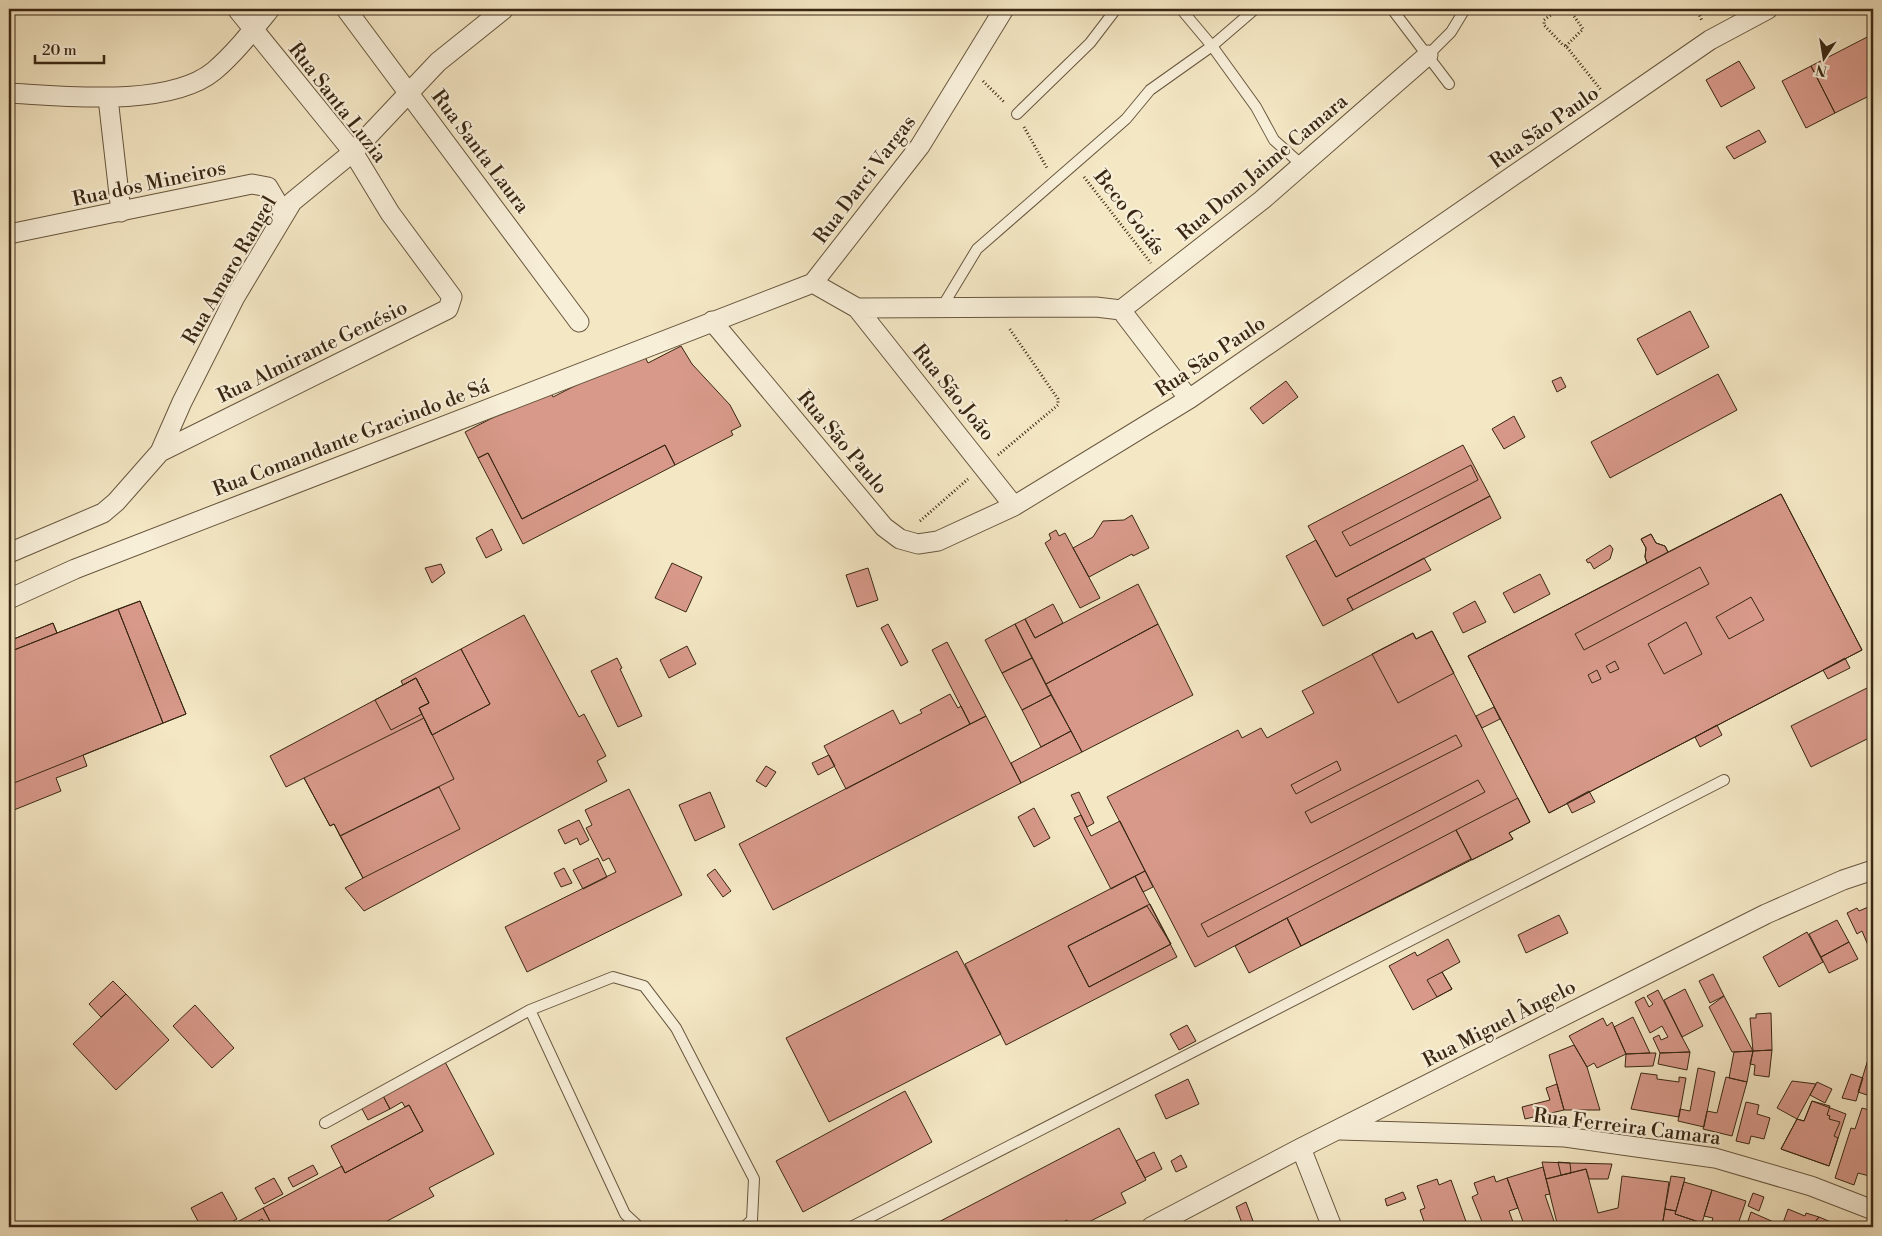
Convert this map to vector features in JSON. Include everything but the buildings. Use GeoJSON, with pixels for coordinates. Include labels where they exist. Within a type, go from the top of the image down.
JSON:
{"type":"FeatureCollection","features":[{"type":"Feature","properties":{"kind":"street","name":"Rua Santa Luzia"},"geometry":{"type":"LineString","coordinates":[[237,9],[353,152],[390,213],[434,274]]}},
{"type":"Feature","properties":{"kind":"street"},"geometry":{"type":"LineString","coordinates":[[9,92],[108,98],[160,92],[189,84],[213,72],[270,9]]}},
{"type":"Feature","properties":{"kind":"street","name":"Rua Santa Laura"},"geometry":{"type":"LineString","coordinates":[[346,9],[580,322]]}},
{"type":"Feature","properties":{"kind":"street","name":"Rua Amaro Rangel"},"geometry":{"type":"LineString","coordinates":[[9,553],[103,513],[116,502],[160,452],[182,402],[234,297],[292,202],[353,152],[438,62],[504,9]]}},
{"type":"Feature","properties":{"kind":"street","name":"Rua Darci Vargas"},"geometry":{"type":"LineString","coordinates":[[813,282],[920,146],[1004,9]]}},
{"type":"Feature","properties":{"kind":"street","name":"Rua São Paulo"},"geometry":{"type":"LineString","coordinates":[[712,321],[884,527],[900,539],[918,544],[938,541],[1014,506],[1189,399],[1710,40],[1768,9]]}},
{"type":"Feature","properties":{"kind":"street","name":"Rua Dom Jaime Camara"},"geometry":{"type":"LineString","coordinates":[[1121,310],[1303,166],[1428,55]]}},
{"type":"Feature","properties":{"kind":"street"},"geometry":{"type":"LineString","coordinates":[[108,98],[121,212]]}},
{"type":"Feature","properties":{"kind":"street","name":"Rua dos Mineiros"},"geometry":{"type":"LineString","coordinates":[[9,234],[259,184],[268,188],[284,214]]}},
{"type":"Feature","properties":{"kind":"street","name":"Rua Almirante Genésio"},"geometry":{"type":"LineString","coordinates":[[160,452],[448,309],[452,297],[434,274]]}},
{"type":"Feature","properties":{"kind":"street"},"geometry":{"type":"LineString","coordinates":[[712,321],[813,282],[857,308],[942,306],[1008,308],[1096,307],[1121,310],[1189,399]]}},
{"type":"Feature","properties":{"kind":"street","name":"Rua São João"},"geometry":{"type":"LineString","coordinates":[[857,308],[1014,506]]}},
{"type":"Feature","properties":{"kind":"street","name":"Rua Comandante Gracindo de Sá"},"geometry":{"type":"LineString","coordinates":[[9,599],[75,569],[712,321]]}},
{"type":"Feature","properties":{"kind":"street","name":"Rua Miguel Ângelo"},"geometry":{"type":"LineString","coordinates":[[1151,1227],[1301,1148],[1766,914],[1843,880],[1873,870]]}},
{"type":"Feature","properties":{"kind":"street","name":"Rua Ferreira Camara"},"geometry":{"type":"LineString","coordinates":[[1337,1130],[1565,1137],[1715,1158],[1812,1186],[1873,1210]]}},
{"type":"Feature","properties":{"kind":"street"},"geometry":{"type":"LineString","coordinates":[[1301,1148],[1332,1227]]}},
{"type":"Feature","properties":{"kind":"lane"},"geometry":{"type":"LineString","coordinates":[[1017,114],[1090,43],[1116,9]]}},
{"type":"Feature","properties":{"kind":"lane"},"geometry":{"type":"LineString","coordinates":[[1181,9],[1212,46],[1256,107],[1274,140],[1303,166]]}},
{"type":"Feature","properties":{"kind":"lane"},"geometry":{"type":"LineString","coordinates":[[942,306],[977,249],[1126,119],[1150,90],[1212,46],[1255,9]]}},
{"type":"Feature","properties":{"kind":"lane"},"geometry":{"type":"LineString","coordinates":[[1392,9],[1449,84]]}},
{"type":"Feature","properties":{"kind":"lane"},"geometry":{"type":"LineString","coordinates":[[1428,55],[1452,32],[1465,9]]}},
{"type":"Feature","properties":{"kind":"lane"},"geometry":{"type":"LineString","coordinates":[[851,1227],[1724,780]]}},
{"type":"Feature","properties":{"kind":"lane"},"geometry":{"type":"LineString","coordinates":[[325,1123],[530,1010],[613,977],[644,986],[676,1028],[754,1180],[752,1220],[744,1227]]}},
{"type":"Feature","properties":{"kind":"lane"},"geometry":{"type":"LineString","coordinates":[[530,1010],[625,1214],[639,1227]]}},
{"type":"Feature","properties":{"kind":"path"},"geometry":{"type":"LineString","coordinates":[[1559,9],[1544,20],[1544,25],[1566,46],[1614,106]]}},
{"type":"Feature","properties":{"kind":"path"},"geometry":{"type":"LineString","coordinates":[[1566,46],[1582,29],[1569,9]]}},
{"type":"Feature","properties":{"kind":"path","name":"Beco Goiás"},"geometry":{"type":"LineString","coordinates":[[1074,165],[1162,277]]}},
{"type":"Feature","properties":{"kind":"path"},"geometry":{"type":"LineString","coordinates":[[900,539],[984,466],[1058,406],[1058,399],[1010,333],[1008,308]]}}]}
